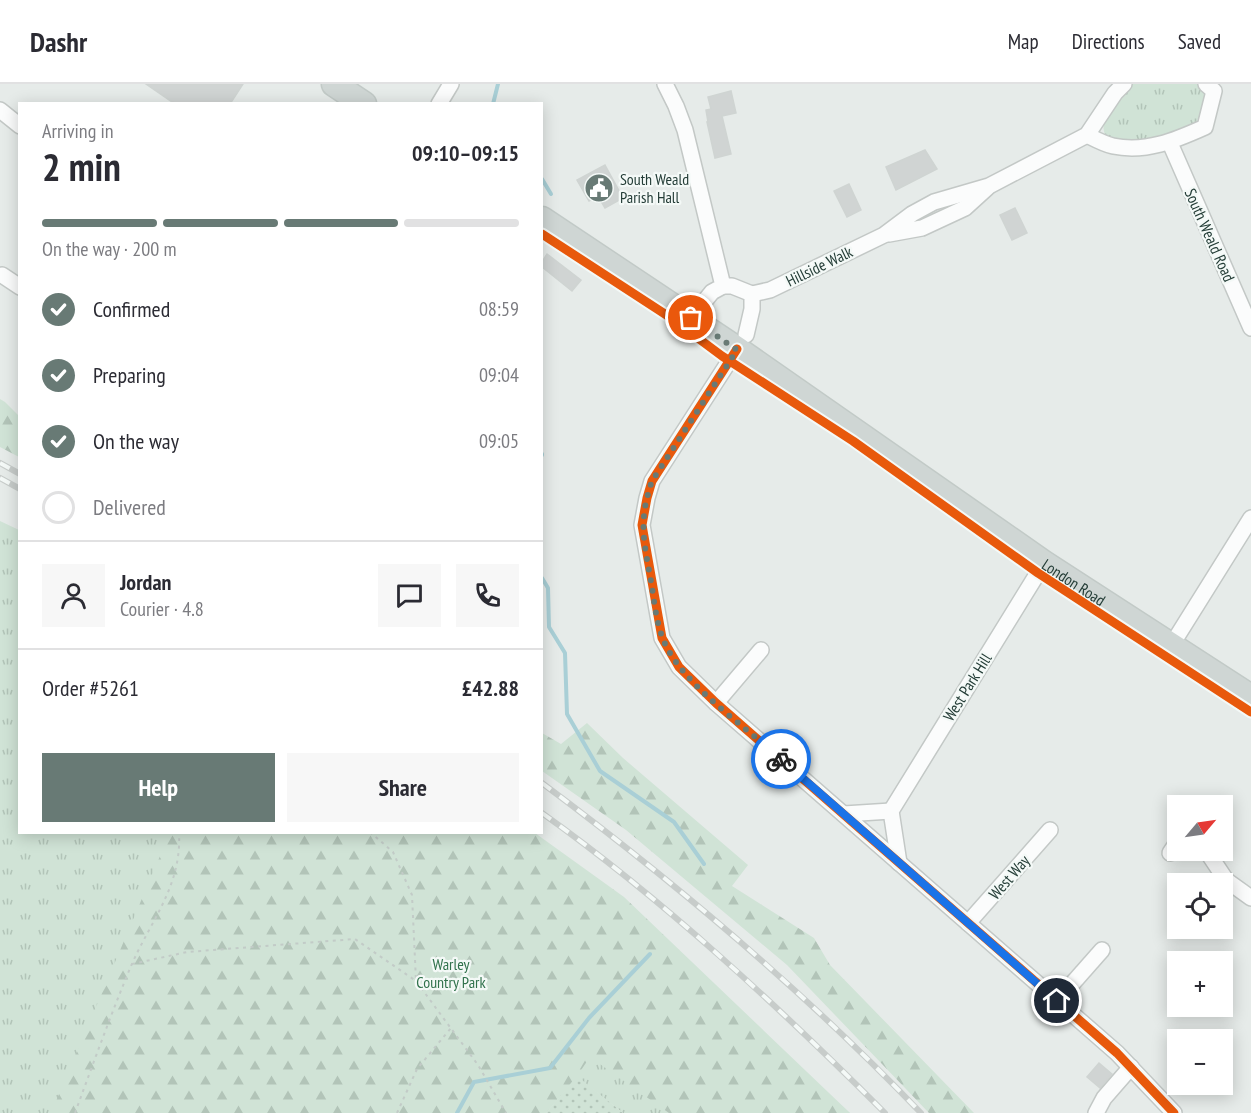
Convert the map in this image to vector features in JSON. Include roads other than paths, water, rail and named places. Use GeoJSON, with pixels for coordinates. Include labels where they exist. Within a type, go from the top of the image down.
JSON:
{"type":"FeatureCollection","features":[{"type":"Feature","properties":{"kind":"main road"},"geometry":{"type":"LineString","coordinates":[[334,84],[361,102]]}},
{"type":"Feature","properties":{"kind":"main road","name":"London Road"},"geometry":{"type":"LineString","coordinates":[[543,220],[691,318],[741,342],[1044,563],[1251,697]]}},
{"type":"Feature","properties":{"kind":"street"},"geometry":{"type":"LineString","coordinates":[[440,102],[451,84]]}},
{"type":"Feature","properties":{"kind":"street"},"geometry":{"type":"LineString","coordinates":[[666,84],[685,130],[723,286]]}},
{"type":"Feature","properties":{"kind":"street","name":"Hillside Walk"},"geometry":{"type":"LineString","coordinates":[[752,294],[770,290],[884,235],[921,228],[964,208],[989,186],[1087,135],[1115,93],[1124,84]]}},
{"type":"Feature","properties":{"kind":"street"},"geometry":{"type":"LineString","coordinates":[[1087,135],[1112,146],[1136,149],[1170,143],[1205,126],[1213,86]]}},
{"type":"Feature","properties":{"kind":"street"},"geometry":{"type":"LineString","coordinates":[[0,110],[18,124]]}},
{"type":"Feature","properties":{"kind":"street","name":"South Weald Road"},"geometry":{"type":"LineString","coordinates":[[1170,143],[1251,328]]}},
{"type":"Feature","properties":{"kind":"street"},"geometry":{"type":"LineString","coordinates":[[1,276],[18,286]]}},
{"type":"Feature","properties":{"kind":"street"},"geometry":{"type":"LineString","coordinates":[[691,318],[700,304],[712,292],[723,286],[732,286],[752,294],[752,309],[741,342],[652,481],[646,498],[642,525],[662,638],[669,652],[679,667],[716,703],[1131,1067],[1174,1113]]}},
{"type":"Feature","properties":{"kind":"street"},"geometry":{"type":"LineString","coordinates":[[1171,646],[1251,518]]}},
{"type":"Feature","properties":{"kind":"street","name":"West Park Hill"},"geometry":{"type":"LineString","coordinates":[[891,811],[1044,563]]}},
{"type":"Feature","properties":{"kind":"street"},"geometry":{"type":"LineString","coordinates":[[716,703],[762,650]]}},
{"type":"Feature","properties":{"kind":"street"},"geometry":{"type":"LineString","coordinates":[[844,814],[891,811],[899,863]]}},
{"type":"Feature","properties":{"kind":"street","name":"West Way"},"geometry":{"type":"LineString","coordinates":[[968,924],[1050,830]]}},
{"type":"Feature","properties":{"kind":"street"},"geometry":{"type":"LineString","coordinates":[[1213,861],[1226,880],[1251,898]]}},
{"type":"Feature","properties":{"kind":"street"},"geometry":{"type":"LineString","coordinates":[[1057,1001],[1102,950]]}},
{"type":"Feature","properties":{"kind":"street"},"geometry":{"type":"LineString","coordinates":[[1096,1113],[1104,1098],[1131,1067]]}},
{"type":"Feature","properties":{"kind":"waterway"},"geometry":{"type":"LineString","coordinates":[[494,102],[498,84]]}},
{"type":"Feature","properties":{"kind":"waterway"},"geometry":{"type":"LineString","coordinates":[[543,181],[551,194]]}},
{"type":"Feature","properties":{"kind":"waterway"},"geometry":{"type":"LineString","coordinates":[[543,580],[548,588],[549,627],[565,653],[567,714],[600,771],[674,822],[704,864]]}},
{"type":"Feature","properties":{"kind":"waterway"},"geometry":{"type":"LineString","coordinates":[[457,1113],[474,1082],[550,1068],[589,1018],[650,954]]}},
{"type":"Feature","properties":{"kind":"railway"},"geometry":{"type":"LineString","coordinates":[[0,463],[18,473]]}},
{"type":"Feature","properties":{"kind":"railway"},"geometry":{"type":"LineString","coordinates":[[0,478],[18,488]]}},
{"type":"Feature","properties":{"kind":"railway"},"geometry":{"type":"LineString","coordinates":[[543,784],[690,899],[738,940],[832,1024],[921,1113]]}},
{"type":"Feature","properties":{"kind":"railway"},"geometry":{"type":"LineString","coordinates":[[543,814],[632,882],[720,956],[885,1113]]}},
{"type":"Feature","properties":{"kind":"place","name":"South Weald Parish Hall"},"geometry":{"type":"Point","coordinates":[599,188]}},
{"type":"Feature","properties":{"kind":"park label","name":"Warley Country Park"},"geometry":{"type":"Point","coordinates":[451,973]}}]}
